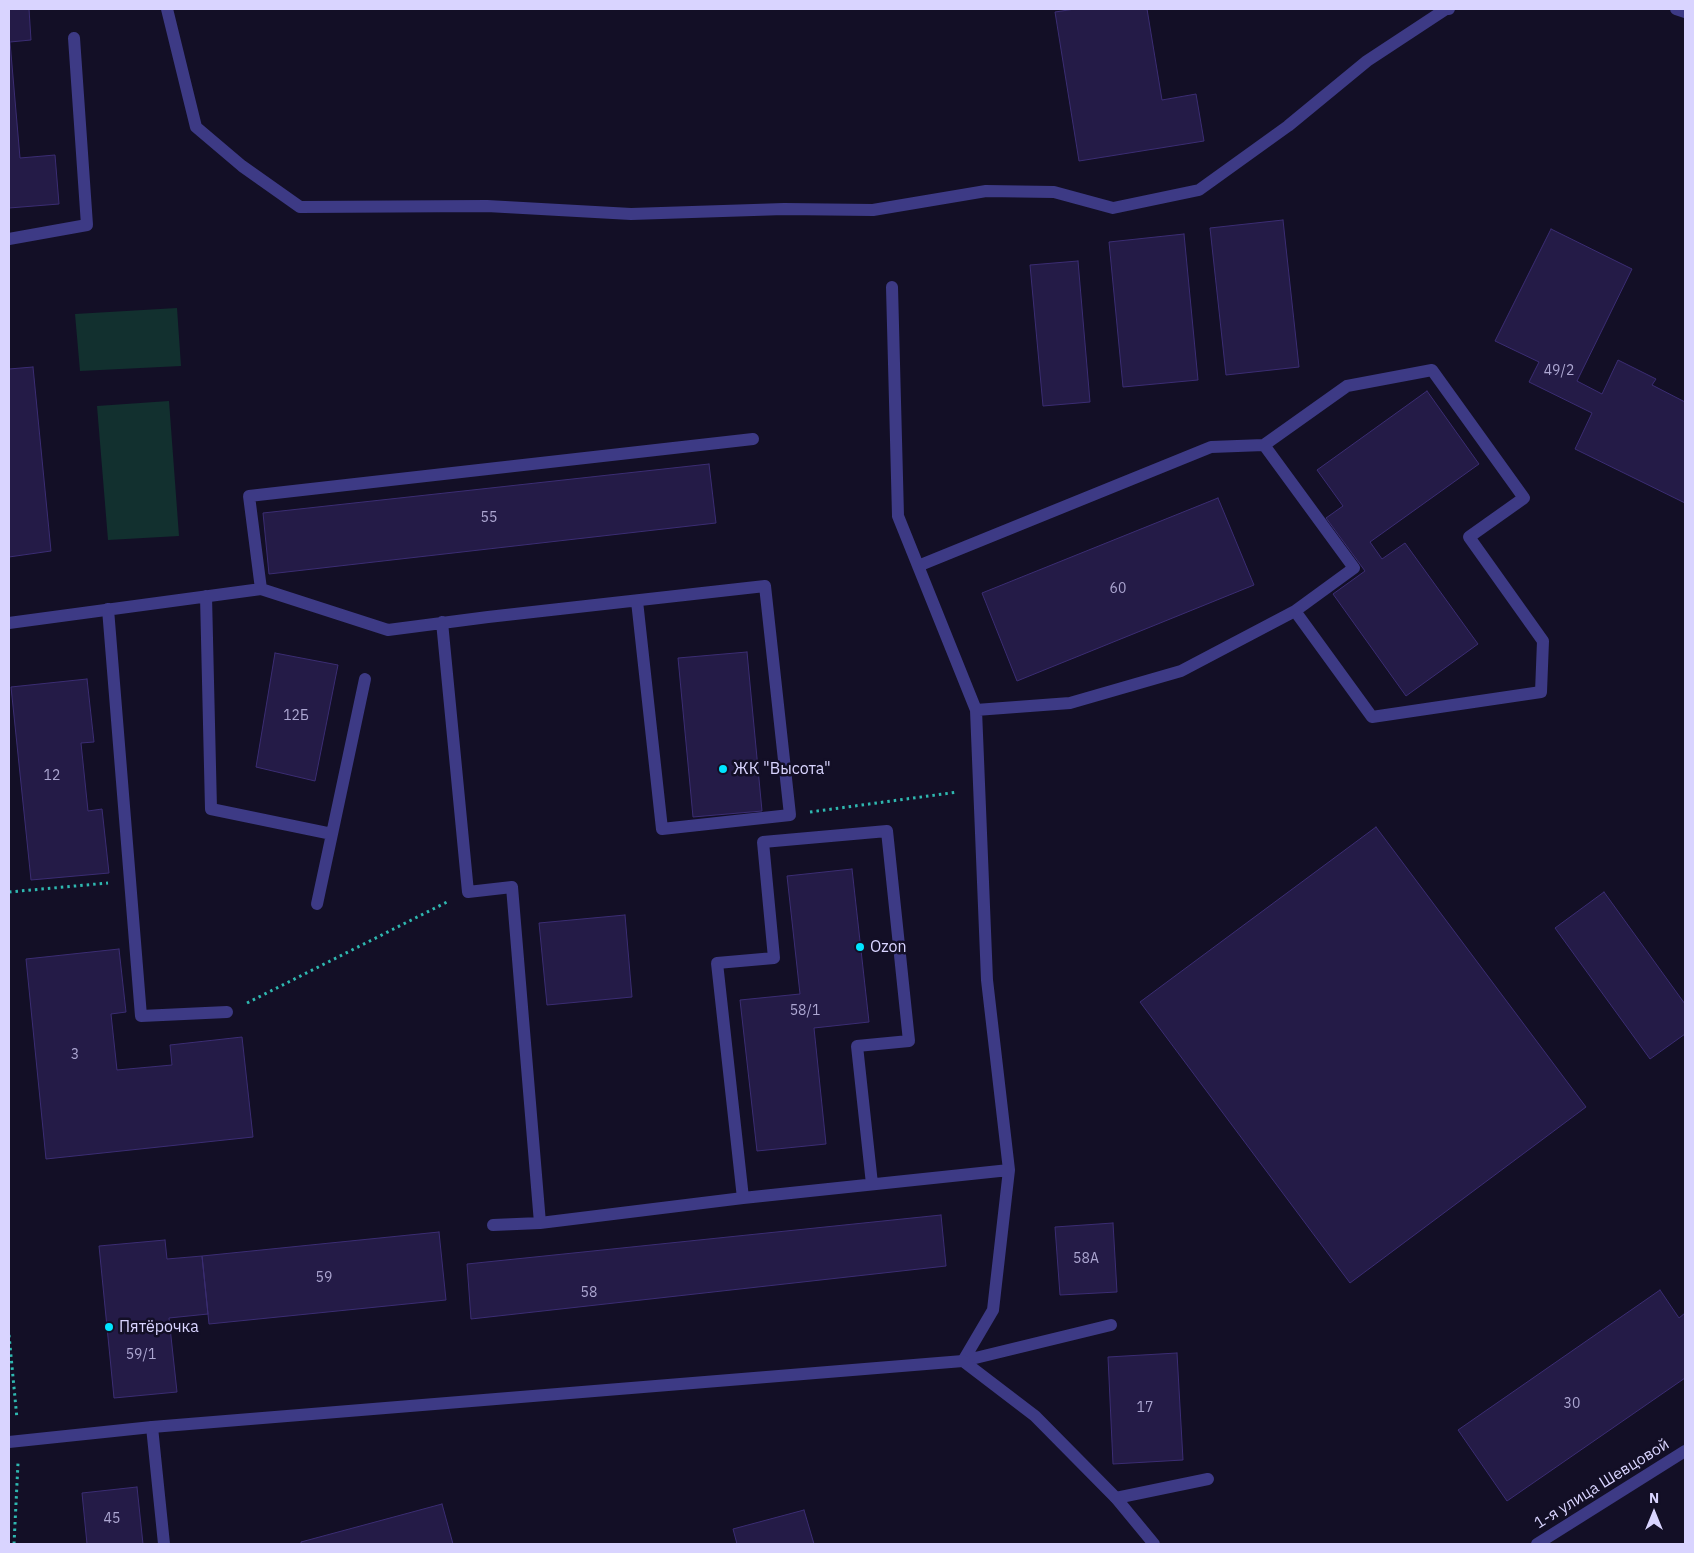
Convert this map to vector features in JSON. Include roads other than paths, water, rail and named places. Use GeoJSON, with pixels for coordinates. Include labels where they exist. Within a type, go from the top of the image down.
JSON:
{"type":"FeatureCollection","features":[{"type":"Feature","properties":{"kind":"street"},"geometry":{"type":"LineString","coordinates":[[167,9],[196,128],[242,166],[300,207],[487,206],[631,214],[784,209],[873,210],[986,191],[1054,192],[1113,208],[1199,190],[1288,126],[1367,61],[1449,9]]}},
{"type":"Feature","properties":{"kind":"street"},"geometry":{"type":"LineString","coordinates":[[1676,9],[1685,11]]}},
{"type":"Feature","properties":{"kind":"street"},"geometry":{"type":"LineString","coordinates":[[9,239],[87,225],[74,38]]}},
{"type":"Feature","properties":{"kind":"street"},"geometry":{"type":"LineString","coordinates":[[892,287],[898,516],[976,710],[987,980],[1009,1170],[993,1310],[963,1361]]}},
{"type":"Feature","properties":{"kind":"street"},"geometry":{"type":"LineString","coordinates":[[918,566],[1210,447],[1264,445],[1347,386],[1432,370],[1524,498],[1469,537],[1543,641],[1541,692],[1372,717],[1295,612]]}},
{"type":"Feature","properties":{"kind":"street"},"geometry":{"type":"LineString","coordinates":[[261,589],[249,496],[752,439]]}},
{"type":"Feature","properties":{"kind":"street"},"geometry":{"type":"LineString","coordinates":[[976,710],[1070,703],[1181,671],[1295,612],[1354,568],[1264,445]]}},
{"type":"Feature","properties":{"kind":"street"},"geometry":{"type":"LineString","coordinates":[[9,623],[261,589],[388,630],[442,622],[765,586],[790,815],[662,829],[637,601]]}},
{"type":"Feature","properties":{"kind":"street"},"geometry":{"type":"LineString","coordinates":[[206,596],[211,809],[332,834]]}},
{"type":"Feature","properties":{"kind":"street"},"geometry":{"type":"LineString","coordinates":[[108,609],[141,1016],[227,1012]]}},
{"type":"Feature","properties":{"kind":"street"},"geometry":{"type":"LineString","coordinates":[[442,622],[468,892],[512,887],[540,1223]]}},
{"type":"Feature","properties":{"kind":"street"},"geometry":{"type":"LineString","coordinates":[[317,904],[365,679]]}},
{"type":"Feature","properties":{"kind":"street"},"geometry":{"type":"LineString","coordinates":[[743,1198],[717,963],[774,958],[763,842],[887,831],[910,1041],[857,1046],[872,1184]]}},
{"type":"Feature","properties":{"kind":"street"},"geometry":{"type":"LineString","coordinates":[[493,1226],[540,1223],[743,1198],[1009,1170]]}},
{"type":"Feature","properties":{"kind":"street"},"geometry":{"type":"LineString","coordinates":[[9,1442],[152,1427],[963,1361],[1110,1325]]}},
{"type":"Feature","properties":{"kind":"street"},"geometry":{"type":"LineString","coordinates":[[963,1361],[1035,1416],[1116,1498],[1154,1544]]}},
{"type":"Feature","properties":{"kind":"street"},"geometry":{"type":"LineString","coordinates":[[152,1427],[164,1544]]}},
{"type":"Feature","properties":{"kind":"street","name":"1-я улица Шевцовой"},"geometry":{"type":"LineString","coordinates":[[1537,1544],[1685,1451]]}},
{"type":"Feature","properties":{"kind":"street"},"geometry":{"type":"LineString","coordinates":[[1116,1498],[1208,1479]]}},
{"type":"Feature","properties":{"kind":"place","name":"ЖК \"Высота\""},"geometry":{"type":"Point","coordinates":[723,769]}},
{"type":"Feature","properties":{"kind":"place","name":"Ozon"},"geometry":{"type":"Point","coordinates":[860,947]}},
{"type":"Feature","properties":{"kind":"place","name":"Пятёрочка"},"geometry":{"type":"Point","coordinates":[109,1327]}}]}
